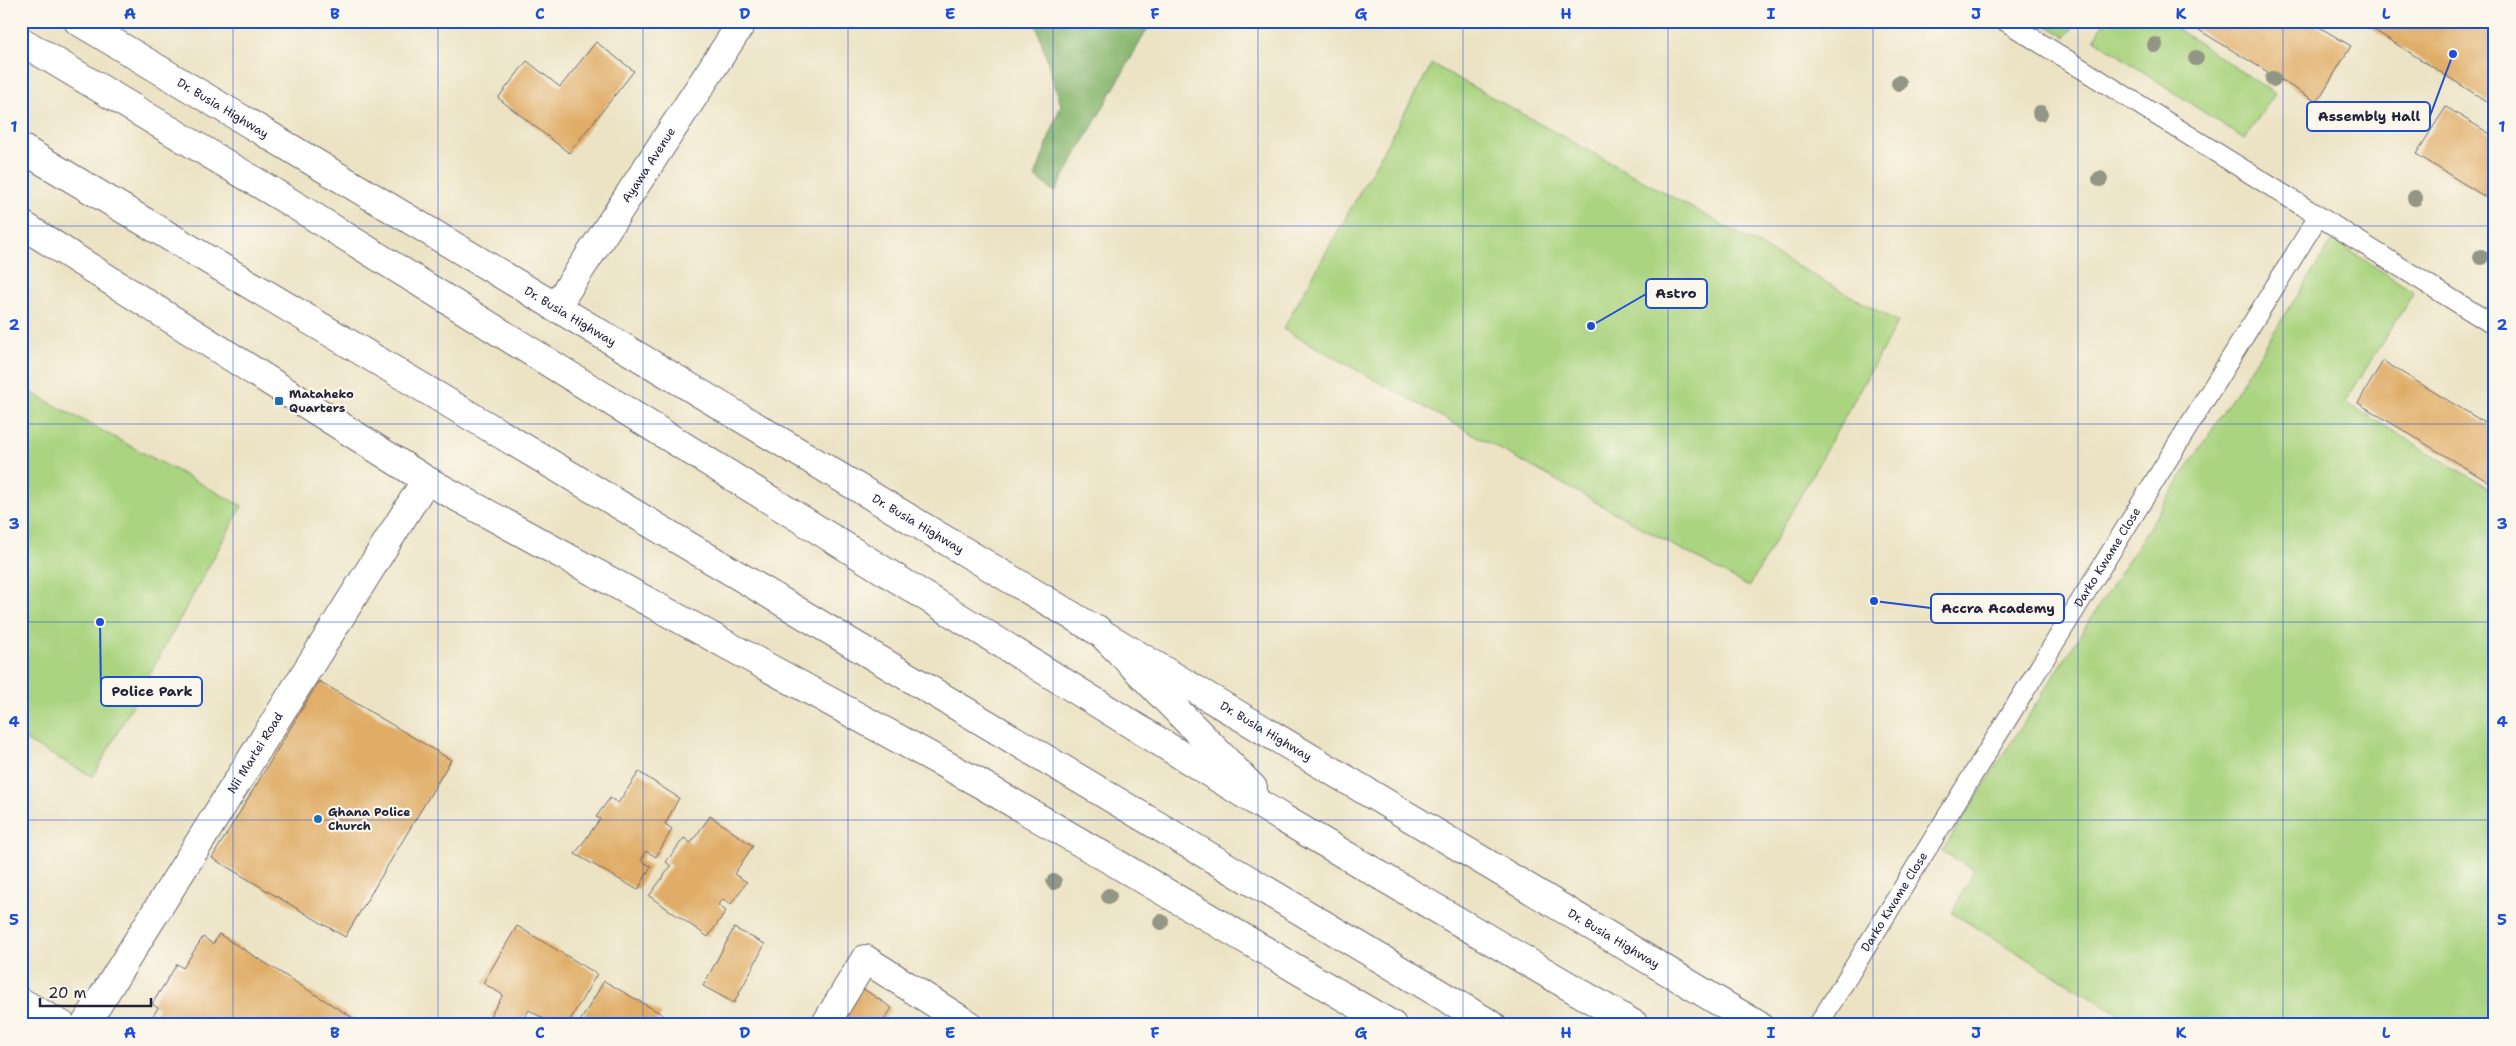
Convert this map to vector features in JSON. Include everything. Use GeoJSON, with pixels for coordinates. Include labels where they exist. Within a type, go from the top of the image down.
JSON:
{"type":"FeatureCollection","features":[{"type":"Feature","properties":{"kind":"main road","name":"Dr. Busia Highway"},"geometry":{"type":"LineString","coordinates":[[78,21],[555,308],[1758,1025]]}},
{"type":"Feature","properties":{"kind":"main road","name":"Ayawa Avenue"},"geometry":{"type":"LineString","coordinates":[[555,308],[743,21]]}},
{"type":"Feature","properties":{"kind":"main road"},"geometry":{"type":"LineString","coordinates":[[21,41],[303,210],[1284,819],[1635,1025]]}},
{"type":"Feature","properties":{"kind":"main road"},"geometry":{"type":"LineString","coordinates":[[21,148],[1492,1025]]}},
{"type":"Feature","properties":{"kind":"main road"},"geometry":{"type":"LineString","coordinates":[[21,224],[426,480],[980,783],[1392,1025]]}},
{"type":"Feature","properties":{"kind":"main road","name":"Nii Martei Road"},"geometry":{"type":"LineString","coordinates":[[85,1025],[426,480]]}},
{"type":"Feature","properties":{"kind":"main road"},"geometry":{"type":"LineString","coordinates":[[1096,629],[1284,819]]}},
{"type":"Feature","properties":{"kind":"main road"},"geometry":{"type":"LineString","coordinates":[[825,1025],[865,959],[970,1025]]}},
{"type":"Feature","properties":{"kind":"main road"},"geometry":{"type":"LineString","coordinates":[[21,1002],[62,1025]]}},
{"type":"Feature","properties":{"kind":"lane"},"geometry":{"type":"LineString","coordinates":[[2005,21],[2495,326]]}},
{"type":"Feature","properties":{"kind":"lane","name":"Darko Kwame Close"},"geometry":{"type":"LineString","coordinates":[[1818,1025],[2318,217]]}},
{"type":"Feature","properties":{"kind":"green space"},"geometry":{"type":"Polygon","coordinates":[[[1035,21],[1152,21],[1055,192],[1035,177],[1061,105],[1035,21]]]}},
{"type":"Feature","properties":{"kind":"green space"},"geometry":{"type":"Polygon","coordinates":[[[2040,21],[2077,21],[2066,37],[2040,21]]]}},
{"type":"Feature","properties":{"kind":"green space"},"geometry":{"type":"Polygon","coordinates":[[[2106,21],[2166,21],[2275,94],[2244,139],[2094,39],[2106,21]]]}},
{"type":"Feature","properties":{"kind":"green space"},"geometry":{"type":"Polygon","coordinates":[[[1432,64],[1898,322],[1749,587],[1283,329],[1432,64]]]}},
{"type":"Feature","properties":{"kind":"green space"},"geometry":{"type":"Polygon","coordinates":[[[2333,240],[2414,292],[2345,402],[2495,492],[2495,1025],[2137,1025],[1952,913],[1974,870],[1942,851],[2333,240]]]}},
{"type":"Feature","properties":{"kind":"green space"},"geometry":{"type":"Polygon","coordinates":[[[21,387],[242,506],[93,777],[21,738],[21,387]]]}},
{"type":"Feature","properties":{"kind":"building"},"geometry":{"type":"Polygon","coordinates":[[[2184,21],[2309,21],[2351,46],[2317,102],[2184,21]]]}},
{"type":"Feature","properties":{"kind":"building"},"geometry":{"type":"Polygon","coordinates":[[[2360,21],[2495,21],[2495,87],[2486,101],[2360,21]]]}},
{"type":"Feature","properties":{"kind":"building"},"geometry":{"type":"Polygon","coordinates":[[[596,42],[634,71],[569,153],[498,98],[527,61],[560,87],[596,42]]]}},
{"type":"Feature","properties":{"kind":"building"},"geometry":{"type":"Polygon","coordinates":[[[2446,107],[2495,137],[2495,203],[2416,154],[2446,107]]]}},
{"type":"Feature","properties":{"kind":"building"},"geometry":{"type":"Polygon","coordinates":[[[2383,361],[2495,429],[2495,486],[2358,403],[2383,361]]]}},
{"type":"Feature","properties":{"kind":"building"},"geometry":{"type":"Polygon","coordinates":[[[319,681],[451,760],[345,937],[212,858],[319,681]]]}},
{"type":"Feature","properties":{"kind":"building"},"geometry":{"type":"Polygon","coordinates":[[[639,772],[679,798],[665,824],[672,829],[656,857],[646,851],[641,861],[651,866],[638,890],[575,854],[600,819],[596,817],[610,798],[618,803],[639,772]]]}},
{"type":"Feature","properties":{"kind":"building"},"geometry":{"type":"Polygon","coordinates":[[[710,816],[753,846],[734,874],[747,882],[731,904],[723,899],[718,905],[726,911],[708,937],[649,896],[671,866],[666,862],[684,838],[691,843],[710,816]]]}},
{"type":"Feature","properties":{"kind":"building"},"geometry":{"type":"Polygon","coordinates":[[[517,926],[597,974],[567,1025],[554,1025],[529,1010],[520,1025],[506,1025],[490,1016],[503,995],[483,983],[517,926]]]}},
{"type":"Feature","properties":{"kind":"building"},"geometry":{"type":"Polygon","coordinates":[[[734,928],[765,944],[734,1003],[703,986],[734,928]]]}},
{"type":"Feature","properties":{"kind":"building"},"geometry":{"type":"Polygon","coordinates":[[[219,934],[364,1025],[147,1025],[158,1008],[152,1004],[177,964],[183,968],[203,937],[213,944],[219,934]]]}},
{"type":"Feature","properties":{"kind":"building"},"geometry":{"type":"Polygon","coordinates":[[[604,981],[662,1014],[655,1025],[578,1025],[604,981]]]}},
{"type":"Feature","properties":{"kind":"building"},"geometry":{"type":"Polygon","coordinates":[[[862,988],[892,1008],[881,1025],[850,1025],[841,1019],[862,988]]]}},
{"type":"Feature","properties":{"kind":"place","name":"Assembly Hall"},"geometry":{"type":"Point","coordinates":[2453,54]}},
{"type":"Feature","properties":{"kind":"place","name":"Astro"},"geometry":{"type":"Point","coordinates":[1591,326]}},
{"type":"Feature","properties":{"kind":"place","name":"Mataheko Quarters"},"geometry":{"type":"Point","coordinates":[279,401]}},
{"type":"Feature","properties":{"kind":"place","name":"Accra Academy"},"geometry":{"type":"Point","coordinates":[1874,601]}},
{"type":"Feature","properties":{"kind":"place","name":"Police Park"},"geometry":{"type":"Point","coordinates":[100,622]}},
{"type":"Feature","properties":{"kind":"place","name":"Ghana Police Church"},"geometry":{"type":"Point","coordinates":[318,819]}}]}
